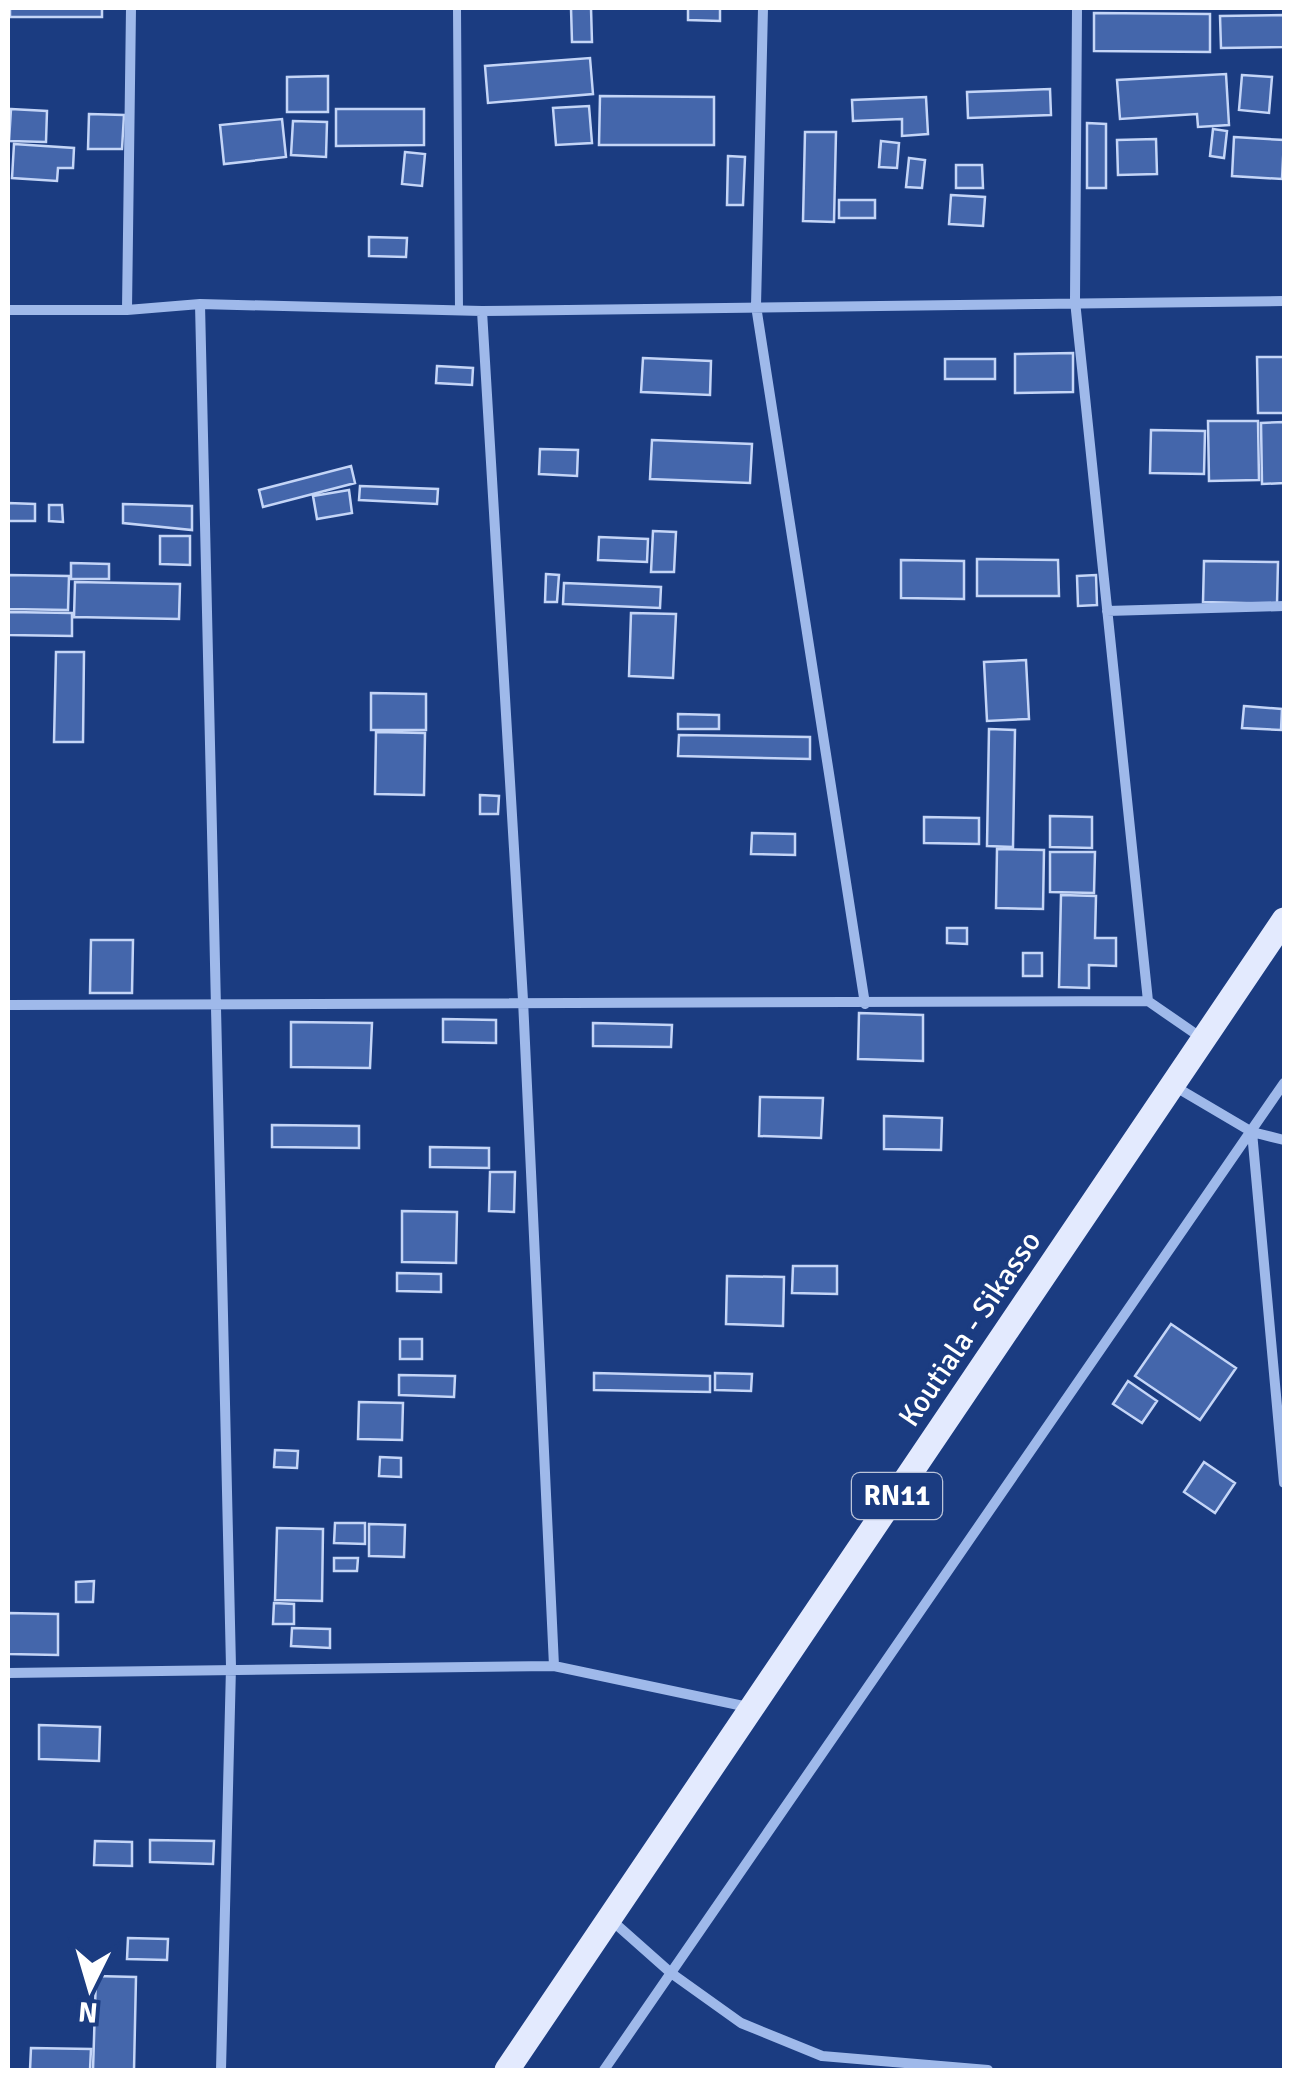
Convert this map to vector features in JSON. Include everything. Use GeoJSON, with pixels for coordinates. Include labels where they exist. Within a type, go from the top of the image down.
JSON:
{"type":"FeatureCollection","features":[{"type":"Feature","properties":{"kind":"main road","name":"Koutiala - Sikasso"},"geometry":{"type":"LineString","coordinates":[[507,2070],[1284,920]]}},
{"type":"Feature","properties":{"kind":"street"},"geometry":{"type":"LineString","coordinates":[[127,310],[132,8]]}},
{"type":"Feature","properties":{"kind":"street"},"geometry":{"type":"LineString","coordinates":[[762,8],[756,306],[865,1004]]}},
{"type":"Feature","properties":{"kind":"street"},"geometry":{"type":"LineString","coordinates":[[1076,8],[1074,301],[1148,1001]]}},
{"type":"Feature","properties":{"kind":"street"},"geometry":{"type":"LineString","coordinates":[[8,310],[127,310],[200,304],[482,311],[1284,301]]}},
{"type":"Feature","properties":{"kind":"street"},"geometry":{"type":"LineString","coordinates":[[200,304],[231,1666],[220,2070]]}},
{"type":"Feature","properties":{"kind":"street"},"geometry":{"type":"LineString","coordinates":[[482,311],[523,1000],[554,1666]]}},
{"type":"Feature","properties":{"kind":"street"},"geometry":{"type":"LineString","coordinates":[[1107,611],[1284,606]]}},
{"type":"Feature","properties":{"kind":"street"},"geometry":{"type":"LineString","coordinates":[[8,1005],[523,1000],[865,1004],[1148,1001],[1204,1040]]}},
{"type":"Feature","properties":{"kind":"street"},"geometry":{"type":"LineString","coordinates":[[604,2070],[1284,1083]]}},
{"type":"Feature","properties":{"kind":"street"},"geometry":{"type":"LineString","coordinates":[[1173,1085],[1252,1132],[1284,1140]]}},
{"type":"Feature","properties":{"kind":"street"},"geometry":{"type":"LineString","coordinates":[[1252,1132],[1282,1420],[1284,1484]]}},
{"type":"Feature","properties":{"kind":"street"},"geometry":{"type":"LineString","coordinates":[[8,1673],[231,1666],[554,1666],[754,1708]]}},
{"type":"Feature","properties":{"kind":"street"},"geometry":{"type":"LineString","coordinates":[[609,1918],[671,1974],[740,2023],[822,2056],[988,2070]]}},
{"type":"Feature","properties":{"kind":"lane"},"geometry":{"type":"LineString","coordinates":[[457,8],[459,310]]}},
{"type":"Feature","properties":{"kind":"building"},"geometry":{"type":"Polygon","coordinates":[[[10,8],[102,8],[102,17],[10,17],[10,8]]]}},
{"type":"Feature","properties":{"kind":"building"},"geometry":{"type":"Polygon","coordinates":[[[571,8],[591,8],[592,42],[572,42],[571,8]]]}},
{"type":"Feature","properties":{"kind":"building"},"geometry":{"type":"Polygon","coordinates":[[[688,8],[720,8],[720,21],[688,20],[688,8]]]}},
{"type":"Feature","properties":{"kind":"building"},"geometry":{"type":"Polygon","coordinates":[[[1094,13],[1210,14],[1210,52],[1094,51],[1094,13]]]}},
{"type":"Feature","properties":{"kind":"building"},"geometry":{"type":"Polygon","coordinates":[[[1284,15],[1284,47],[1221,48],[1220,16],[1284,15]]]}},
{"type":"Feature","properties":{"kind":"building"},"geometry":{"type":"Polygon","coordinates":[[[590,58],[593,94],[488,103],[485,66],[590,58]]]}},
{"type":"Feature","properties":{"kind":"building"},"geometry":{"type":"Polygon","coordinates":[[[1226,74],[1229,125],[1198,127],[1197,114],[1120,119],[1117,80],[1226,74]]]}},
{"type":"Feature","properties":{"kind":"building"},"geometry":{"type":"Polygon","coordinates":[[[1242,75],[1272,77],[1269,113],[1239,110],[1242,75]]]}},
{"type":"Feature","properties":{"kind":"building"},"geometry":{"type":"Polygon","coordinates":[[[328,76],[328,112],[287,112],[287,77],[328,76]]]}},
{"type":"Feature","properties":{"kind":"building"},"geometry":{"type":"Polygon","coordinates":[[[1050,89],[1051,115],[968,118],[967,92],[1050,89]]]}},
{"type":"Feature","properties":{"kind":"building"},"geometry":{"type":"Polygon","coordinates":[[[600,96],[714,97],[714,145],[599,145],[600,96]]]}},
{"type":"Feature","properties":{"kind":"building"},"geometry":{"type":"Polygon","coordinates":[[[926,97],[928,134],[902,136],[902,119],[853,121],[852,100],[926,97]]]}},
{"type":"Feature","properties":{"kind":"building"},"geometry":{"type":"Polygon","coordinates":[[[589,106],[592,143],[556,145],[553,108],[589,106]]]}},
{"type":"Feature","properties":{"kind":"building"},"geometry":{"type":"Polygon","coordinates":[[[11,109],[47,111],[46,142],[9,141],[11,109]]]}},
{"type":"Feature","properties":{"kind":"building"},"geometry":{"type":"Polygon","coordinates":[[[336,109],[424,109],[424,145],[336,146],[336,109]]]}},
{"type":"Feature","properties":{"kind":"building"},"geometry":{"type":"Polygon","coordinates":[[[89,114],[124,115],[122,149],[88,149],[89,114]]]}},
{"type":"Feature","properties":{"kind":"building"},"geometry":{"type":"Polygon","coordinates":[[[282,119],[286,157],[224,164],[220,125],[282,119]]]}},
{"type":"Feature","properties":{"kind":"building"},"geometry":{"type":"Polygon","coordinates":[[[293,121],[327,122],[326,157],[291,155],[293,121]]]}},
{"type":"Feature","properties":{"kind":"building"},"geometry":{"type":"Polygon","coordinates":[[[1087,123],[1106,124],[1106,188],[1087,188],[1087,123]]]}},
{"type":"Feature","properties":{"kind":"building"},"geometry":{"type":"Polygon","coordinates":[[[1213,129],[1227,131],[1224,158],[1210,156],[1213,129]]]}},
{"type":"Feature","properties":{"kind":"building"},"geometry":{"type":"Polygon","coordinates":[[[805,132],[836,132],[834,222],[803,221],[805,132]]]}},
{"type":"Feature","properties":{"kind":"building"},"geometry":{"type":"Polygon","coordinates":[[[1234,137],[1284,140],[1282,179],[1232,176],[1234,137]]]}},
{"type":"Feature","properties":{"kind":"building"},"geometry":{"type":"Polygon","coordinates":[[[1156,139],[1157,174],[1118,175],[1117,140],[1156,139]]]}},
{"type":"Feature","properties":{"kind":"building"},"geometry":{"type":"Polygon","coordinates":[[[881,141],[899,143],[897,168],[879,167],[881,141]]]}},
{"type":"Feature","properties":{"kind":"building"},"geometry":{"type":"Polygon","coordinates":[[[14,144],[74,148],[73,168],[58,168],[57,181],[12,178],[14,144]]]}},
{"type":"Feature","properties":{"kind":"building"},"geometry":{"type":"Polygon","coordinates":[[[405,152],[425,154],[422,186],[402,184],[405,152]]]}},
{"type":"Feature","properties":{"kind":"building"},"geometry":{"type":"Polygon","coordinates":[[[728,156],[745,157],[743,205],[727,205],[728,156]]]}},
{"type":"Feature","properties":{"kind":"building"},"geometry":{"type":"Polygon","coordinates":[[[909,158],[925,160],[922,188],[906,187],[909,158]]]}},
{"type":"Feature","properties":{"kind":"building"},"geometry":{"type":"Polygon","coordinates":[[[956,165],[982,165],[983,188],[956,188],[956,165]]]}},
{"type":"Feature","properties":{"kind":"building"},"geometry":{"type":"Polygon","coordinates":[[[951,195],[985,197],[983,226],[949,224],[951,195]]]}},
{"type":"Feature","properties":{"kind":"building"},"geometry":{"type":"Polygon","coordinates":[[[839,200],[875,200],[875,218],[839,218],[839,200]]]}},
{"type":"Feature","properties":{"kind":"building"},"geometry":{"type":"Polygon","coordinates":[[[369,237],[407,238],[406,257],[369,256],[369,237]]]}},
{"type":"Feature","properties":{"kind":"building"},"geometry":{"type":"Polygon","coordinates":[[[1073,353],[1073,392],[1015,393],[1015,354],[1073,353]]]}},
{"type":"Feature","properties":{"kind":"building"},"geometry":{"type":"Polygon","coordinates":[[[1257,357],[1284,357],[1284,413],[1258,413],[1257,357]]]}},
{"type":"Feature","properties":{"kind":"building"},"geometry":{"type":"Polygon","coordinates":[[[643,358],[711,361],[710,395],[641,392],[643,358]]]}},
{"type":"Feature","properties":{"kind":"building"},"geometry":{"type":"Polygon","coordinates":[[[945,359],[995,359],[995,379],[945,379],[945,359]]]}},
{"type":"Feature","properties":{"kind":"building"},"geometry":{"type":"Polygon","coordinates":[[[437,366],[473,368],[472,385],[436,383],[437,366]]]}},
{"type":"Feature","properties":{"kind":"building"},"geometry":{"type":"Polygon","coordinates":[[[1208,421],[1258,421],[1259,480],[1209,481],[1208,421]]]}},
{"type":"Feature","properties":{"kind":"building"},"geometry":{"type":"Polygon","coordinates":[[[1284,422],[1284,483],[1262,484],[1261,423],[1284,422]]]}},
{"type":"Feature","properties":{"kind":"building"},"geometry":{"type":"Polygon","coordinates":[[[1151,430],[1205,431],[1204,474],[1150,473],[1151,430]]]}},
{"type":"Feature","properties":{"kind":"building"},"geometry":{"type":"Polygon","coordinates":[[[652,440],[752,444],[750,483],[650,479],[652,440]]]}},
{"type":"Feature","properties":{"kind":"building"},"geometry":{"type":"Polygon","coordinates":[[[540,449],[578,450],[577,476],[539,474],[540,449]]]}},
{"type":"Feature","properties":{"kind":"building"},"geometry":{"type":"Polygon","coordinates":[[[351,466],[355,483],[263,507],[259,490],[351,466]]]}},
{"type":"Feature","properties":{"kind":"building"},"geometry":{"type":"Polygon","coordinates":[[[360,486],[438,489],[437,504],[359,500],[360,486]]]}},
{"type":"Feature","properties":{"kind":"building"},"geometry":{"type":"Polygon","coordinates":[[[349,490],[352,513],[317,519],[313,496],[349,490]]]}},
{"type":"Feature","properties":{"kind":"building"},"geometry":{"type":"Polygon","coordinates":[[[8,503],[35,504],[35,521],[8,521],[8,503]]]}},
{"type":"Feature","properties":{"kind":"building"},"geometry":{"type":"Polygon","coordinates":[[[123,504],[192,506],[192,530],[123,523],[123,504]]]}},
{"type":"Feature","properties":{"kind":"building"},"geometry":{"type":"Polygon","coordinates":[[[49,505],[62,505],[63,522],[49,521],[49,505]]]}},
{"type":"Feature","properties":{"kind":"building"},"geometry":{"type":"Polygon","coordinates":[[[653,531],[676,532],[674,572],[651,572],[653,531]]]}},
{"type":"Feature","properties":{"kind":"building"},"geometry":{"type":"Polygon","coordinates":[[[160,536],[190,536],[190,565],[160,564],[160,536]]]}},
{"type":"Feature","properties":{"kind":"building"},"geometry":{"type":"Polygon","coordinates":[[[599,537],[648,539],[647,562],[598,560],[599,537]]]}},
{"type":"Feature","properties":{"kind":"building"},"geometry":{"type":"Polygon","coordinates":[[[977,559],[1058,560],[1059,596],[977,596],[977,559]]]}},
{"type":"Feature","properties":{"kind":"building"},"geometry":{"type":"Polygon","coordinates":[[[901,560],[964,561],[964,599],[901,598],[901,560]]]}},
{"type":"Feature","properties":{"kind":"building"},"geometry":{"type":"Polygon","coordinates":[[[1204,561],[1278,562],[1277,604],[1203,602],[1204,561]]]}},
{"type":"Feature","properties":{"kind":"building"},"geometry":{"type":"Polygon","coordinates":[[[71,563],[109,564],[109,579],[71,579],[71,563]]]}},
{"type":"Feature","properties":{"kind":"building"},"geometry":{"type":"Polygon","coordinates":[[[546,574],[559,575],[557,602],[545,602],[546,574]]]}},
{"type":"Feature","properties":{"kind":"building"},"geometry":{"type":"Polygon","coordinates":[[[8,575],[69,576],[68,610],[8,609],[8,575]]]}},
{"type":"Feature","properties":{"kind":"building"},"geometry":{"type":"Polygon","coordinates":[[[1096,575],[1097,605],[1078,606],[1077,576],[1096,575]]]}},
{"type":"Feature","properties":{"kind":"building"},"geometry":{"type":"Polygon","coordinates":[[[75,582],[180,584],[179,619],[74,617],[75,582]]]}},
{"type":"Feature","properties":{"kind":"building"},"geometry":{"type":"Polygon","coordinates":[[[564,583],[661,587],[660,608],[563,604],[564,583]]]}},
{"type":"Feature","properties":{"kind":"building"},"geometry":{"type":"Polygon","coordinates":[[[8,612],[72,613],[72,636],[8,635],[8,612]]]}},
{"type":"Feature","properties":{"kind":"building"},"geometry":{"type":"Polygon","coordinates":[[[631,613],[676,614],[673,678],[629,676],[631,613]]]}},
{"type":"Feature","properties":{"kind":"building"},"geometry":{"type":"Polygon","coordinates":[[[56,652],[84,652],[83,742],[54,742],[56,652]]]}},
{"type":"Feature","properties":{"kind":"building"},"geometry":{"type":"Polygon","coordinates":[[[1026,660],[1029,719],[987,721],[984,662],[1026,660]]]}},
{"type":"Feature","properties":{"kind":"building"},"geometry":{"type":"Polygon","coordinates":[[[371,693],[426,694],[426,730],[371,730],[371,693]]]}},
{"type":"Feature","properties":{"kind":"building"},"geometry":{"type":"Polygon","coordinates":[[[1244,706],[1282,709],[1281,730],[1242,728],[1244,706]]]}},
{"type":"Feature","properties":{"kind":"building"},"geometry":{"type":"Polygon","coordinates":[[[678,714],[719,715],[719,729],[678,729],[678,714]]]}},
{"type":"Feature","properties":{"kind":"building"},"geometry":{"type":"Polygon","coordinates":[[[989,729],[1015,730],[1013,847],[987,846],[989,729]]]}},
{"type":"Feature","properties":{"kind":"building"},"geometry":{"type":"Polygon","coordinates":[[[376,732],[425,733],[424,795],[375,794],[376,732]]]}},
{"type":"Feature","properties":{"kind":"building"},"geometry":{"type":"Polygon","coordinates":[[[679,735],[810,737],[810,759],[678,756],[679,735]]]}},
{"type":"Feature","properties":{"kind":"building"},"geometry":{"type":"Polygon","coordinates":[[[480,795],[499,796],[498,814],[480,814],[480,795]]]}},
{"type":"Feature","properties":{"kind":"building"},"geometry":{"type":"Polygon","coordinates":[[[1050,816],[1092,817],[1092,848],[1050,847],[1050,816]]]}},
{"type":"Feature","properties":{"kind":"building"},"geometry":{"type":"Polygon","coordinates":[[[924,817],[979,818],[979,844],[924,843],[924,817]]]}},
{"type":"Feature","properties":{"kind":"building"},"geometry":{"type":"Polygon","coordinates":[[[752,833],[795,834],[795,855],[751,854],[752,833]]]}},
{"type":"Feature","properties":{"kind":"building"},"geometry":{"type":"Polygon","coordinates":[[[997,849],[1044,850],[1043,909],[996,908],[997,849]]]}},
{"type":"Feature","properties":{"kind":"building"},"geometry":{"type":"Polygon","coordinates":[[[1050,852],[1095,852],[1094,893],[1050,892],[1050,852]]]}},
{"type":"Feature","properties":{"kind":"building"},"geometry":{"type":"Polygon","coordinates":[[[1061,895],[1096,896],[1095,938],[1116,938],[1116,966],[1089,965],[1089,988],[1059,987],[1061,895]]]}},
{"type":"Feature","properties":{"kind":"building"},"geometry":{"type":"Polygon","coordinates":[[[947,928],[967,928],[967,944],[947,943],[947,928]]]}},
{"type":"Feature","properties":{"kind":"building"},"geometry":{"type":"Polygon","coordinates":[[[91,940],[133,940],[132,993],[90,993],[91,940]]]}},
{"type":"Feature","properties":{"kind":"building"},"geometry":{"type":"Polygon","coordinates":[[[1023,953],[1042,953],[1042,976],[1023,976],[1023,953]]]}},
{"type":"Feature","properties":{"kind":"building"},"geometry":{"type":"Polygon","coordinates":[[[859,1013],[923,1015],[923,1061],[858,1059],[859,1013]]]}},
{"type":"Feature","properties":{"kind":"building"},"geometry":{"type":"Polygon","coordinates":[[[443,1019],[496,1020],[496,1043],[443,1042],[443,1019]]]}},
{"type":"Feature","properties":{"kind":"building"},"geometry":{"type":"Polygon","coordinates":[[[291,1022],[372,1023],[370,1068],[291,1067],[291,1022]]]}},
{"type":"Feature","properties":{"kind":"building"},"geometry":{"type":"Polygon","coordinates":[[[593,1023],[672,1025],[671,1047],[593,1046],[593,1023]]]}},
{"type":"Feature","properties":{"kind":"building"},"geometry":{"type":"Polygon","coordinates":[[[760,1097],[823,1098],[821,1138],[759,1136],[760,1097]]]}},
{"type":"Feature","properties":{"kind":"building"},"geometry":{"type":"Polygon","coordinates":[[[884,1116],[942,1118],[941,1150],[884,1149],[884,1116]]]}},
{"type":"Feature","properties":{"kind":"building"},"geometry":{"type":"Polygon","coordinates":[[[272,1125],[359,1126],[359,1148],[272,1147],[272,1125]]]}},
{"type":"Feature","properties":{"kind":"building"},"geometry":{"type":"Polygon","coordinates":[[[430,1147],[489,1148],[489,1168],[430,1167],[430,1147]]]}},
{"type":"Feature","properties":{"kind":"building"},"geometry":{"type":"Polygon","coordinates":[[[490,1172],[515,1172],[514,1212],[489,1211],[490,1172]]]}},
{"type":"Feature","properties":{"kind":"building"},"geometry":{"type":"Polygon","coordinates":[[[402,1211],[457,1212],[456,1263],[402,1262],[402,1211]]]}},
{"type":"Feature","properties":{"kind":"building"},"geometry":{"type":"Polygon","coordinates":[[[793,1266],[837,1266],[837,1294],[792,1293],[793,1266]]]}},
{"type":"Feature","properties":{"kind":"building"},"geometry":{"type":"Polygon","coordinates":[[[397,1273],[441,1274],[441,1292],[397,1291],[397,1273]]]}},
{"type":"Feature","properties":{"kind":"building"},"geometry":{"type":"Polygon","coordinates":[[[727,1276],[784,1277],[783,1326],[726,1324],[727,1276]]]}},
{"type":"Feature","properties":{"kind":"building"},"geometry":{"type":"Polygon","coordinates":[[[1171,1324],[1236,1368],[1200,1420],[1135,1376],[1171,1324]]]}},
{"type":"Feature","properties":{"kind":"building"},"geometry":{"type":"Polygon","coordinates":[[[400,1339],[422,1339],[422,1359],[400,1359],[400,1339]]]}},
{"type":"Feature","properties":{"kind":"building"},"geometry":{"type":"Polygon","coordinates":[[[594,1373],[710,1376],[710,1392],[594,1390],[594,1373]]]}},
{"type":"Feature","properties":{"kind":"building"},"geometry":{"type":"Polygon","coordinates":[[[715,1373],[752,1374],[751,1391],[715,1390],[715,1373]]]}},
{"type":"Feature","properties":{"kind":"building"},"geometry":{"type":"Polygon","coordinates":[[[399,1375],[455,1376],[454,1397],[399,1395],[399,1375]]]}},
{"type":"Feature","properties":{"kind":"building"},"geometry":{"type":"Polygon","coordinates":[[[1128,1381],[1157,1401],[1142,1423],[1113,1404],[1128,1381]]]}},
{"type":"Feature","properties":{"kind":"building"},"geometry":{"type":"Polygon","coordinates":[[[359,1402],[403,1403],[402,1440],[358,1439],[359,1402]]]}},
{"type":"Feature","properties":{"kind":"building"},"geometry":{"type":"Polygon","coordinates":[[[275,1450],[298,1451],[297,1468],[274,1467],[275,1450]]]}},
{"type":"Feature","properties":{"kind":"building"},"geometry":{"type":"Polygon","coordinates":[[[380,1457],[401,1458],[401,1477],[379,1476],[380,1457]]]}},
{"type":"Feature","properties":{"kind":"building"},"geometry":{"type":"Polygon","coordinates":[[[1204,1462],[1235,1483],[1215,1513],[1184,1492],[1204,1462]]]}},
{"type":"Feature","properties":{"kind":"building"},"geometry":{"type":"Polygon","coordinates":[[[335,1523],[365,1523],[365,1544],[334,1543],[335,1523]]]}},
{"type":"Feature","properties":{"kind":"building"},"geometry":{"type":"Polygon","coordinates":[[[369,1524],[405,1525],[404,1557],[369,1556],[369,1524]]]}},
{"type":"Feature","properties":{"kind":"building"},"geometry":{"type":"Polygon","coordinates":[[[277,1528],[323,1529],[322,1601],[275,1600],[277,1528]]]}},
{"type":"Feature","properties":{"kind":"building"},"geometry":{"type":"Polygon","coordinates":[[[334,1558],[358,1558],[357,1571],[334,1571],[334,1558]]]}},
{"type":"Feature","properties":{"kind":"building"},"geometry":{"type":"Polygon","coordinates":[[[94,1581],[93,1602],[76,1602],[76,1582],[94,1581]]]}},
{"type":"Feature","properties":{"kind":"building"},"geometry":{"type":"Polygon","coordinates":[[[274,1603],[294,1604],[294,1624],[273,1624],[274,1603]]]}},
{"type":"Feature","properties":{"kind":"building"},"geometry":{"type":"Polygon","coordinates":[[[8,1613],[58,1614],[58,1655],[8,1654],[8,1613]]]}},
{"type":"Feature","properties":{"kind":"building"},"geometry":{"type":"Polygon","coordinates":[[[292,1628],[330,1629],[330,1648],[291,1646],[292,1628]]]}},
{"type":"Feature","properties":{"kind":"building"},"geometry":{"type":"Polygon","coordinates":[[[39,1725],[100,1727],[99,1761],[39,1759],[39,1725]]]}},
{"type":"Feature","properties":{"kind":"building"},"geometry":{"type":"Polygon","coordinates":[[[150,1840],[214,1841],[213,1864],[150,1862],[150,1840]]]}},
{"type":"Feature","properties":{"kind":"building"},"geometry":{"type":"Polygon","coordinates":[[[95,1841],[132,1842],[132,1866],[94,1865],[95,1841]]]}},
{"type":"Feature","properties":{"kind":"building"},"geometry":{"type":"Polygon","coordinates":[[[128,1938],[168,1939],[167,1960],[127,1959],[128,1938]]]}},
{"type":"Feature","properties":{"kind":"building"},"geometry":{"type":"Polygon","coordinates":[[[96,1976],[136,1977],[134,2070],[93,2070],[96,1976]]]}},
{"type":"Feature","properties":{"kind":"building"},"geometry":{"type":"Polygon","coordinates":[[[31,2048],[91,2049],[90,2070],[30,2070],[31,2048]]]}}]}
